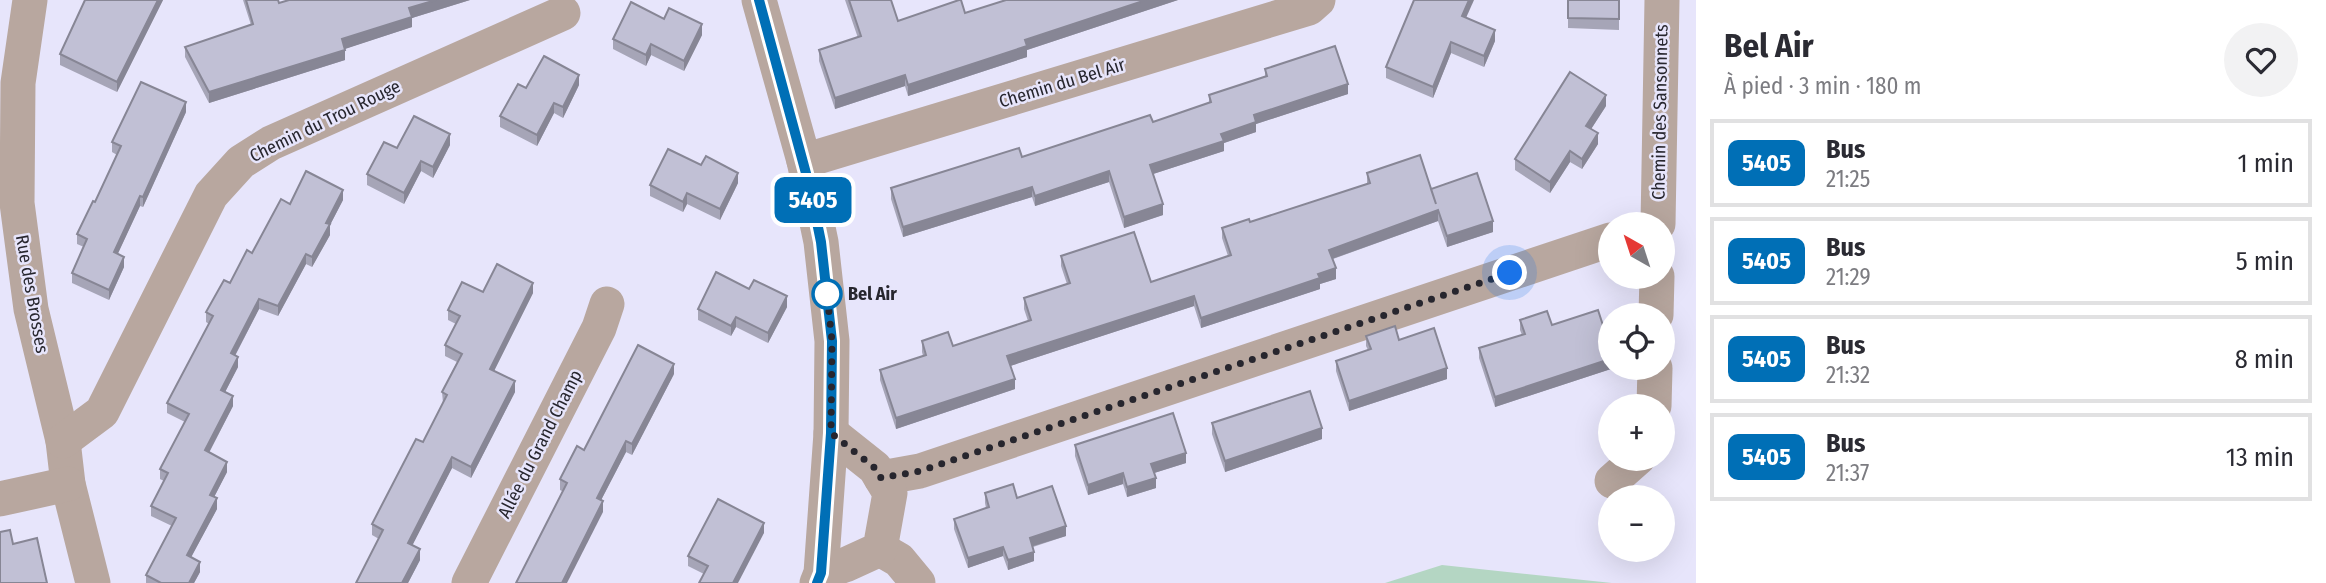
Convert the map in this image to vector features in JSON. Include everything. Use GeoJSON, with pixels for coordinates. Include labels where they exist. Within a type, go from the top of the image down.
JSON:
{"type":"FeatureCollection","features":[{"type":"Feature","properties":{"kind":"street","name":"Rue des Brosses"},"geometry":{"type":"LineString","coordinates":[[30,0],[18,83],[18,203],[31,309],[63,441],[68,484],[93,583]]}},
{"type":"Feature","properties":{"kind":"street"},"geometry":{"type":"LineString","coordinates":[[760,0],[804,161],[821,242],[832,341],[831,433],[819,578]]}},
{"type":"Feature","properties":{"kind":"street","name":"Chemin du Bel Air"},"geometry":{"type":"LineString","coordinates":[[804,161],[1310,8],[1318,0]]}},
{"type":"Feature","properties":{"kind":"street","name":"Chemin des Sansonnets"},"geometry":{"type":"LineString","coordinates":[[1658,212],[1662,0]]}},
{"type":"Feature","properties":{"kind":"street","name":"Chemin du Trou Rouge"},"geometry":{"type":"LineString","coordinates":[[63,441],[102,412],[211,195],[241,162],[294,133],[563,13]]}},
{"type":"Feature","properties":{"kind":"street"},"geometry":{"type":"LineString","coordinates":[[881,478],[920,471],[1598,244]]}},
{"type":"Feature","properties":{"kind":"street","name":"Allée du Grand Champ"},"geometry":{"type":"LineString","coordinates":[[469,583],[599,328],[607,304]]}},
{"type":"Feature","properties":{"kind":"street"},"geometry":{"type":"LineString","coordinates":[[831,433],[875,468],[890,493],[880,549]]}},
{"type":"Feature","properties":{"kind":"street"},"geometry":{"type":"LineString","coordinates":[[1612,481],[1623,471]]}},
{"type":"Feature","properties":{"kind":"street"},"geometry":{"type":"LineString","coordinates":[[0,499],[68,484]]}},
{"type":"Feature","properties":{"kind":"street"},"geometry":{"type":"LineString","coordinates":[[819,578],[880,549]]}},
{"type":"Feature","properties":{"kind":"street"},"geometry":{"type":"LineString","coordinates":[[880,549],[900,560],[918,583]]}},
{"type":"Feature","properties":{"kind":"green space"},"geometry":{"type":"Polygon","coordinates":[[[1442,565],[1612,583],[1385,583],[1442,565]]]}},
{"type":"Feature","properties":{"kind":"building"},"geometry":{"type":"Polygon","coordinates":[[[85,0],[158,0],[117,82],[60,54],[85,0]]]}},
{"type":"Feature","properties":{"kind":"building"},"geometry":{"type":"Polygon","coordinates":[[[246,0],[278,0],[279,3],[289,0],[436,0],[409,8],[412,17],[342,39],[345,50],[209,92],[185,47],[253,24],[246,0]]]}},
{"type":"Feature","properties":{"kind":"building"},"geometry":{"type":"Polygon","coordinates":[[[849,0],[891,0],[898,21],[959,0],[965,13],[1006,0],[1146,0],[1025,40],[1027,46],[908,85],[905,75],[835,98],[819,50],[861,36],[849,0]]]}},
{"type":"Feature","properties":{"kind":"building"},"geometry":{"type":"Polygon","coordinates":[[[1414,0],[1469,0],[1462,16],[1495,30],[1484,56],[1451,42],[1433,87],[1386,67],[1414,0]]]}},
{"type":"Feature","properties":{"kind":"building"},"geometry":{"type":"Polygon","coordinates":[[[1568,0],[1619,0],[1619,19],[1568,18],[1568,0]]]}},
{"type":"Feature","properties":{"kind":"building"},"geometry":{"type":"Polygon","coordinates":[[[631,2],[664,19],[669,8],[702,24],[684,61],[651,44],[646,55],[613,39],[631,2]]]}},
{"type":"Feature","properties":{"kind":"building"},"geometry":{"type":"Polygon","coordinates":[[[1335,46],[1348,84],[1254,115],[1256,122],[1221,134],[1224,141],[1150,165],[1163,204],[1124,217],[1109,171],[1035,196],[1032,187],[903,227],[891,188],[1019,148],[1022,157],[1150,115],[1153,122],[1211,102],[1209,95],[1267,76],[1265,69],[1335,46]]]}},
{"type":"Feature","properties":{"kind":"building"},"geometry":{"type":"Polygon","coordinates":[[[544,56],[579,75],[563,107],[554,103],[537,135],[500,116],[518,84],[526,88],[544,56]]]}},
{"type":"Feature","properties":{"kind":"building"},"geometry":{"type":"Polygon","coordinates":[[[1570,72],[1606,95],[1586,126],[1598,133],[1582,159],[1570,151],[1550,182],[1515,159],[1570,72]]]}},
{"type":"Feature","properties":{"kind":"building"},"geometry":{"type":"Polygon","coordinates":[[[141,82],[186,102],[143,197],[140,196],[114,252],[124,257],[109,290],[72,273],[87,239],[77,234],[121,146],[112,142],[141,82]]]}},
{"type":"Feature","properties":{"kind":"building"},"geometry":{"type":"Polygon","coordinates":[[[414,116],[450,134],[433,167],[421,161],[404,193],[367,174],[384,142],[397,148],[414,116]]]}},
{"type":"Feature","properties":{"kind":"building"},"geometry":{"type":"Polygon","coordinates":[[[668,149],[701,165],[706,156],[738,173],[720,209],[687,193],[683,202],[650,185],[668,149]]]}},
{"type":"Feature","properties":{"kind":"building"},"geometry":{"type":"Polygon","coordinates":[[[1420,155],[1431,189],[1477,173],[1493,221],[1447,236],[1438,210],[1329,250],[1336,268],[1318,274],[1320,278],[1201,318],[1194,296],[1007,356],[1015,379],[896,418],[880,370],[926,355],[922,341],[948,332],[953,346],[1031,320],[1024,298],[1070,283],[1061,256],[1134,232],[1151,282],[1231,255],[1222,228],[1249,219],[1250,222],[1370,183],[1367,173],[1420,155]]]}},
{"type":"Feature","properties":{"kind":"building"},"geometry":{"type":"Polygon","coordinates":[[[306,171],[343,190],[326,223],[330,224],[312,257],[306,254],[278,306],[259,299],[231,353],[238,357],[221,390],[233,396],[205,450],[227,462],[210,495],[217,498],[187,555],[200,562],[189,583],[161,583],[146,575],[176,518],[151,506],[168,473],[160,469],[189,414],[167,403],[213,316],[206,312],[224,280],[230,283],[247,250],[252,253],[281,199],[290,204],[306,171]]]}},
{"type":"Feature","properties":{"kind":"building"},"geometry":{"type":"Polygon","coordinates":[[[497,264],[533,283],[490,369],[515,381],[471,467],[452,457],[408,543],[420,549],[402,583],[356,583],[383,530],[372,524],[416,439],[423,442],[447,395],[442,392],[462,354],[445,345],[460,316],[448,310],[462,282],[483,292],[497,264]]]}},
{"type":"Feature","properties":{"kind":"building"},"geometry":{"type":"Polygon","coordinates":[[[716,272],[749,289],[754,280],[787,296],[768,333],[736,317],[731,326],[698,309],[716,272]]]}},
{"type":"Feature","properties":{"kind":"building"},"geometry":{"type":"Polygon","coordinates":[[[1598,310],[1598,363],[1495,397],[1479,348],[1525,334],[1520,320],[1547,311],[1552,325],[1598,310]]]}},
{"type":"Feature","properties":{"kind":"building"},"geometry":{"type":"Polygon","coordinates":[[[1395,326],[1399,340],[1434,328],[1447,368],[1349,401],[1336,361],[1371,349],[1366,336],[1395,326]]]}},
{"type":"Feature","properties":{"kind":"building"},"geometry":{"type":"Polygon","coordinates":[[[638,345],[674,364],[632,444],[626,441],[597,498],[603,501],[562,583],[516,583],[567,483],[560,479],[577,446],[584,450],[638,345]]]}},
{"type":"Feature","properties":{"kind":"building"},"geometry":{"type":"Polygon","coordinates":[[[1310,391],[1322,428],[1225,461],[1212,423],[1310,391]]]}},
{"type":"Feature","properties":{"kind":"building"},"geometry":{"type":"Polygon","coordinates":[[[1173,413],[1186,453],[1151,464],[1156,478],[1127,487],[1123,473],[1088,485],[1075,445],[1173,413]]]}},
{"type":"Feature","properties":{"kind":"building"},"geometry":{"type":"Polygon","coordinates":[[[1013,484],[1017,498],[1052,486],[1066,526],[1030,538],[1034,552],[1008,560],[1003,547],[968,558],[954,519],[989,507],[985,493],[1013,484]]]}},
{"type":"Feature","properties":{"kind":"building"},"geometry":{"type":"Polygon","coordinates":[[[718,499],[764,523],[733,583],[699,583],[708,566],[688,556],[718,499]]]}},
{"type":"Feature","properties":{"kind":"building"},"geometry":{"type":"Polygon","coordinates":[[[10,530],[13,544],[37,538],[47,583],[0,583],[0,532],[10,530]]]}},
{"type":"Feature","properties":{"kind":"bus line","name":"5405"},"geometry":{"type":"LineString","coordinates":[[759,0],[810,188],[821,242],[832,341],[831,433],[821,573],[817,583]]}},
{"type":"Feature","properties":{"kind":"place","name":"Bel Air"},"geometry":{"type":"Point","coordinates":[827,294]}},
{"type":"Feature","properties":{"kind":"route"},"geometry":{"type":"LineString","coordinates":[[827,294],[826,284],[832,341],[831,433],[875,468],[881,478],[920,471],[1510,273]]}}]}
